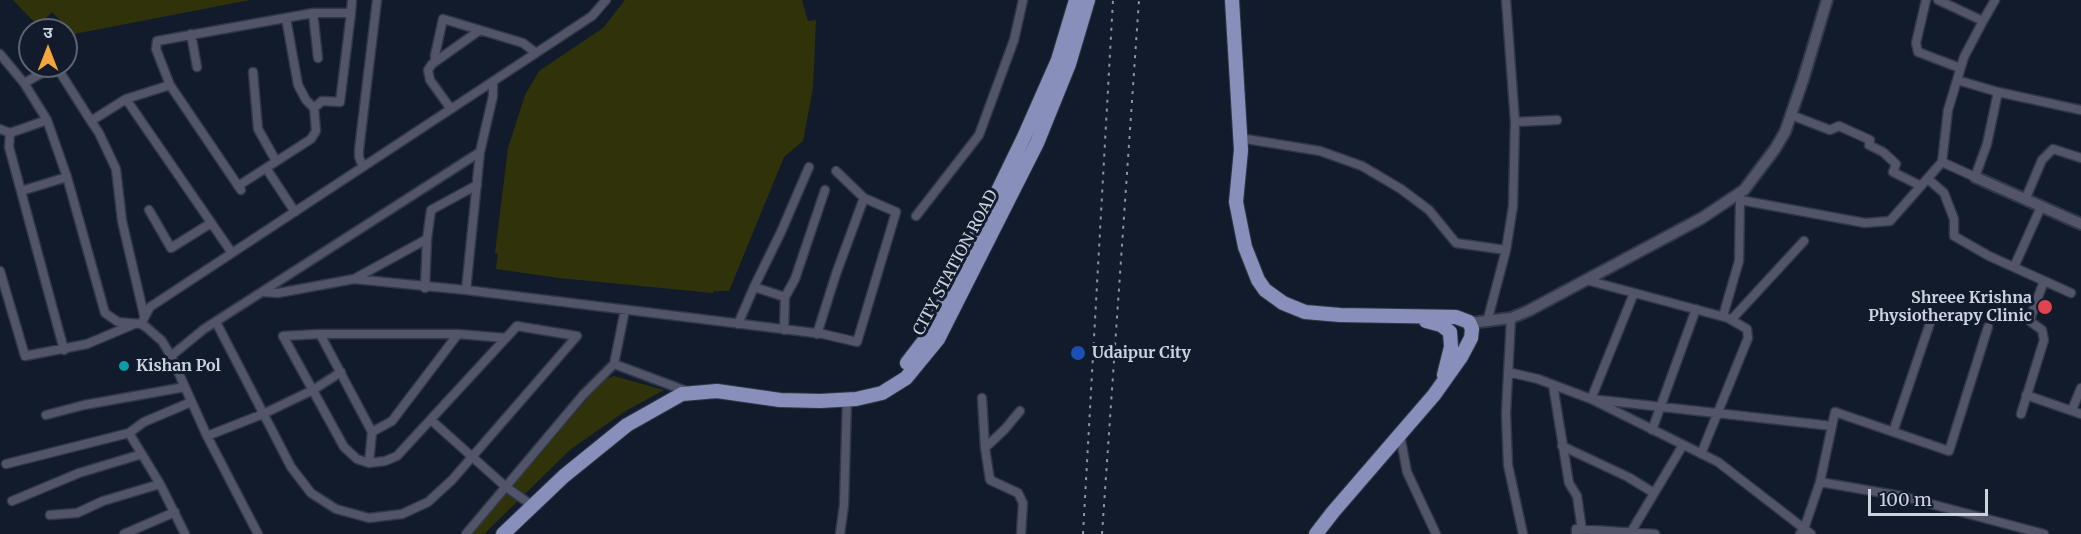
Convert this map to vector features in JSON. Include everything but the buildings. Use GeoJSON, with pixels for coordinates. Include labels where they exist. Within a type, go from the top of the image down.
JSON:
{"type":"FeatureCollection","features":[{"type":"Feature","properties":{"kind":"main road","name":"CITY STATION ROAD"},"geometry":{"type":"LineString","coordinates":[[503,534],[558,469],[622,418],[654,399],[715,385],[780,392],[842,391],[879,385],[900,371],[927,337],[1024,137],[1058,60],[1076,0]]}},
{"type":"Feature","properties":{"kind":"main road","name":"CITY STATION ROAD"},"geometry":{"type":"LineString","coordinates":[[686,391],[717,391],[780,400],[847,400],[882,393],[906,378],[938,339],[1037,143],[1069,64],[1088,0]]}},
{"type":"Feature","properties":{"kind":"main road"},"geometry":{"type":"LineString","coordinates":[[1232,0],[1240,138],[1236,202],[1238,218],[1252,266],[1265,290],[1283,303],[1305,312],[1456,318],[1470,323],[1472,333],[1465,350],[1442,384],[1316,534]]}},
{"type":"Feature","properties":{"kind":"main road"},"geometry":{"type":"LineString","coordinates":[[1407,316],[1437,324],[1458,336],[1469,329],[1470,323]]}},
{"type":"Feature","properties":{"kind":"main road"},"geometry":{"type":"LineString","coordinates":[[1442,384],[1450,355],[1450,332]]}},
{"type":"Feature","properties":{"kind":"main road","name":"CITY STATION ROAD"},"geometry":{"type":"LineString","coordinates":[[491,534],[529,503]]}},
{"type":"Feature","properties":{"kind":"street"},"geometry":{"type":"LineString","coordinates":[[314,108],[322,101],[340,102],[352,0]]}},
{"type":"Feature","properties":{"kind":"street"},"geometry":{"type":"LineString","coordinates":[[363,167],[359,150],[377,0]]}},
{"type":"Feature","properties":{"kind":"street"},"geometry":{"type":"LineString","coordinates":[[0,271],[25,357],[87,344],[140,321],[150,307],[592,16],[606,0]]}},
{"type":"Feature","properties":{"kind":"street"},"geometry":{"type":"LineString","coordinates":[[916,216],[979,135],[1014,40],[1023,0]]}},
{"type":"Feature","properties":{"kind":"street"},"geometry":{"type":"LineString","coordinates":[[1487,322],[1506,250],[1514,206],[1515,122],[1506,0]]}},
{"type":"Feature","properties":{"kind":"street"},"geometry":{"type":"LineString","coordinates":[[1470,323],[1511,318],[1738,198],[1775,149],[1791,115],[1827,0]]}},
{"type":"Feature","properties":{"kind":"street"},"geometry":{"type":"LineString","coordinates":[[1926,0],[1916,43],[1918,52],[1960,68]]}},
{"type":"Feature","properties":{"kind":"street"},"geometry":{"type":"LineString","coordinates":[[1938,0],[1983,21]]}},
{"type":"Feature","properties":{"kind":"street"},"geometry":{"type":"LineString","coordinates":[[1738,198],[1865,223],[1890,221],[1942,162],[1948,110],[1960,68],[1995,0]]}},
{"type":"Feature","properties":{"kind":"street"},"geometry":{"type":"LineString","coordinates":[[286,18],[298,85],[306,100],[314,108],[316,131],[314,136],[240,188],[170,85],[156,49],[156,43],[159,40],[313,13],[351,13]]}},
{"type":"Feature","properties":{"kind":"street"},"geometry":{"type":"LineString","coordinates":[[313,13],[318,58]]}},
{"type":"Feature","properties":{"kind":"street"},"geometry":{"type":"LineString","coordinates":[[435,61],[443,19],[523,43],[536,53]]}},
{"type":"Feature","properties":{"kind":"street"},"geometry":{"type":"LineString","coordinates":[[451,109],[429,77],[430,66],[480,30]]}},
{"type":"Feature","properties":{"kind":"street"},"geometry":{"type":"LineString","coordinates":[[191,34],[196,67]]}},
{"type":"Feature","properties":{"kind":"street"},"geometry":{"type":"LineString","coordinates":[[0,54],[24,83],[47,120],[68,177],[103,308],[112,319],[140,321],[157,335],[171,356],[207,436],[258,534]]}},
{"type":"Feature","properties":{"kind":"street"},"geometry":{"type":"LineString","coordinates":[[253,72],[258,129],[276,161]]}},
{"type":"Feature","properties":{"kind":"street"},"geometry":{"type":"LineString","coordinates":[[24,83],[33,78]]}},
{"type":"Feature","properties":{"kind":"street"},"geometry":{"type":"LineString","coordinates":[[63,78],[99,133],[116,170],[122,220],[140,321]]}},
{"type":"Feature","properties":{"kind":"street"},"geometry":{"type":"LineString","coordinates":[[1957,80],[1998,92],[2081,110]]}},
{"type":"Feature","properties":{"kind":"street"},"geometry":{"type":"LineString","coordinates":[[466,290],[480,152],[494,96],[492,82]]}},
{"type":"Feature","properties":{"kind":"street"},"geometry":{"type":"LineString","coordinates":[[91,122],[126,99],[170,85]]}},
{"type":"Feature","properties":{"kind":"street"},"geometry":{"type":"LineString","coordinates":[[1976,177],[1987,144],[1998,92]]}},
{"type":"Feature","properties":{"kind":"street"},"geometry":{"type":"LineString","coordinates":[[126,99],[232,253]]}},
{"type":"Feature","properties":{"kind":"street"},"geometry":{"type":"LineString","coordinates":[[1791,115],[1830,130],[1839,126],[1870,140],[1869,145],[1884,152],[1896,164],[1893,172],[1921,186]]}},
{"type":"Feature","properties":{"kind":"street"},"geometry":{"type":"LineString","coordinates":[[0,129],[10,133],[47,120]]}},
{"type":"Feature","properties":{"kind":"street"},"geometry":{"type":"LineString","coordinates":[[1515,122],[1557,120]]}},
{"type":"Feature","properties":{"kind":"street"},"geometry":{"type":"LineString","coordinates":[[10,133],[4,148],[21,191],[64,350]]}},
{"type":"Feature","properties":{"kind":"street"},"geometry":{"type":"LineString","coordinates":[[1240,138],[1320,151],[1362,166],[1401,189],[1430,210],[1456,243],[1506,250]]}},
{"type":"Feature","properties":{"kind":"street"},"geometry":{"type":"LineString","coordinates":[[2025,200],[2042,160],[2053,149],[2081,158]]}},
{"type":"Feature","properties":{"kind":"street"},"geometry":{"type":"LineString","coordinates":[[171,356],[185,343],[216,322],[480,152]]}},
{"type":"Feature","properties":{"kind":"street"},"geometry":{"type":"LineString","coordinates":[[1942,162],[2081,224]]}},
{"type":"Feature","properties":{"kind":"street"},"geometry":{"type":"LineString","coordinates":[[266,168],[295,212]]}},
{"type":"Feature","properties":{"kind":"street"},"geometry":{"type":"LineString","coordinates":[[738,324],[782,232],[809,168]]}},
{"type":"Feature","properties":{"kind":"street"},"geometry":{"type":"LineString","coordinates":[[263,292],[278,293],[354,279],[425,288],[466,290],[738,324],[817,334],[857,342],[896,212],[864,198],[836,171]]}},
{"type":"Feature","properties":{"kind":"street"},"geometry":{"type":"LineString","coordinates":[[21,191],[68,177]]}},
{"type":"Feature","properties":{"kind":"street"},"geometry":{"type":"LineString","coordinates":[[1928,179],[1944,194],[1954,219],[1954,236],[1989,256],[2071,292]]}},
{"type":"Feature","properties":{"kind":"street"},"geometry":{"type":"LineString","coordinates":[[425,288],[431,210],[477,185]]}},
{"type":"Feature","properties":{"kind":"street"},"geometry":{"type":"LineString","coordinates":[[784,330],[785,297],[795,279],[825,190]]}},
{"type":"Feature","properties":{"kind":"street"},"geometry":{"type":"LineString","coordinates":[[817,334],[864,198]]}},
{"type":"Feature","properties":{"kind":"street"},"geometry":{"type":"LineString","coordinates":[[1728,318],[1739,261],[1738,198]]}},
{"type":"Feature","properties":{"kind":"street"},"geometry":{"type":"LineString","coordinates":[[2014,267],[2041,207]]}},
{"type":"Feature","properties":{"kind":"street"},"geometry":{"type":"LineString","coordinates":[[150,210],[171,248],[210,223]]}},
{"type":"Feature","properties":{"kind":"street"},"geometry":{"type":"LineString","coordinates":[[354,279],[428,239]]}},
{"type":"Feature","properties":{"kind":"street"},"geometry":{"type":"LineString","coordinates":[[1728,318],[1804,241]]}},
{"type":"Feature","properties":{"kind":"street"},"geometry":{"type":"LineString","coordinates":[[1586,280],[1728,318],[1745,327],[1749,335],[1701,454]]}},
{"type":"Feature","properties":{"kind":"street"},"geometry":{"type":"LineString","coordinates":[[2020,414],[2044,339],[2042,330],[2031,322],[2031,316],[2044,281]]}},
{"type":"Feature","properties":{"kind":"street"},"geometry":{"type":"LineString","coordinates":[[754,287],[785,297]]}},
{"type":"Feature","properties":{"kind":"street"},"geometry":{"type":"LineString","coordinates":[[1591,399],[1634,293]]}},
{"type":"Feature","properties":{"kind":"street"},"geometry":{"type":"LineString","coordinates":[[1652,430],[1696,309]]}},
{"type":"Feature","properties":{"kind":"street"},"geometry":{"type":"LineString","coordinates":[[466,534],[583,395],[614,364],[625,310]]}},
{"type":"Feature","properties":{"kind":"street"},"geometry":{"type":"LineString","coordinates":[[1511,318],[1506,413],[1508,465],[1523,534]]}},
{"type":"Feature","properties":{"kind":"street"},"geometry":{"type":"LineString","coordinates":[[216,322],[291,467],[311,493],[336,509],[369,518],[402,514],[428,502],[452,480],[577,336],[517,326],[431,420],[397,456],[385,461],[369,463],[357,459],[344,447],[283,336],[458,334],[506,338]]}},
{"type":"Feature","properties":{"kind":"street"},"geometry":{"type":"LineString","coordinates":[[1893,432],[1930,323]]}},
{"type":"Feature","properties":{"kind":"street"},"geometry":{"type":"LineString","coordinates":[[1508,372],[1591,399],[1718,462],[1805,532],[1820,482],[1835,412],[1949,451],[1988,327]]}},
{"type":"Feature","properties":{"kind":"street"},"geometry":{"type":"LineString","coordinates":[[320,334],[372,432],[369,463]]}},
{"type":"Feature","properties":{"kind":"street"},"geometry":{"type":"LineString","coordinates":[[372,432],[392,421],[458,334]]}},
{"type":"Feature","properties":{"kind":"street"},"geometry":{"type":"LineString","coordinates":[[614,364],[686,391]]}},
{"type":"Feature","properties":{"kind":"street"},"geometry":{"type":"LineString","coordinates":[[207,436],[263,414],[312,390],[341,372]]}},
{"type":"Feature","properties":{"kind":"street"},"geometry":{"type":"LineString","coordinates":[[1553,385],[1569,483],[1577,496],[1579,532],[1655,534]]}},
{"type":"Feature","properties":{"kind":"street"},"geometry":{"type":"LineString","coordinates":[[46,415],[84,405],[185,387]]}},
{"type":"Feature","properties":{"kind":"street"},"geometry":{"type":"LineString","coordinates":[[2072,410],[2081,388]]}},
{"type":"Feature","properties":{"kind":"street"},"geometry":{"type":"LineString","coordinates":[[2026,395],[2081,414]]}},
{"type":"Feature","properties":{"kind":"street"},"geometry":{"type":"LineString","coordinates":[[982,398],[985,448],[990,480],[1018,493],[1023,503],[1021,534]]}},
{"type":"Feature","properties":{"kind":"street"},"geometry":{"type":"LineString","coordinates":[[1591,399],[1832,426]]}},
{"type":"Feature","properties":{"kind":"street"},"geometry":{"type":"LineString","coordinates":[[840,534],[844,505],[847,400]]}},
{"type":"Feature","properties":{"kind":"street"},"geometry":{"type":"LineString","coordinates":[[6,464],[129,433],[144,422],[191,402]]}},
{"type":"Feature","properties":{"kind":"street"},"geometry":{"type":"LineString","coordinates":[[985,448],[1020,411]]}},
{"type":"Feature","properties":{"kind":"street"},"geometry":{"type":"LineString","coordinates":[[431,420],[506,487],[529,503]]}},
{"type":"Feature","properties":{"kind":"street"},"geometry":{"type":"LineString","coordinates":[[129,433],[160,484],[185,534]]}},
{"type":"Feature","properties":{"kind":"street"},"geometry":{"type":"LineString","coordinates":[[1400,435],[1407,472],[1436,534]]}},
{"type":"Feature","properties":{"kind":"street"},"geometry":{"type":"LineString","coordinates":[[1631,532],[1683,445]]}},
{"type":"Feature","properties":{"kind":"street"},"geometry":{"type":"LineString","coordinates":[[1562,446],[1628,477],[1654,493]]}},
{"type":"Feature","properties":{"kind":"street"},"geometry":{"type":"LineString","coordinates":[[12,501],[79,473],[142,454]]}},
{"type":"Feature","properties":{"kind":"street"},"geometry":{"type":"LineString","coordinates":[[1820,482],[1901,496],[2044,534]]}},
{"type":"Feature","properties":{"kind":"street"},"geometry":{"type":"LineString","coordinates":[[50,515],[77,513],[103,501],[160,484]]}},
{"type":"Feature","properties":{"kind":"street"},"geometry":{"type":"LineString","coordinates":[[124,534],[175,512]]}},
{"type":"Feature","properties":{"kind":"street"},"geometry":{"type":"LineString","coordinates":[[2000,534],[2005,524]]}},
{"type":"Feature","properties":{"kind":"shaded area"},"geometry":{"type":"Polygon","coordinates":[[[13,0],[250,0],[78,33],[78,18],[58,18],[52,12],[46,18],[30,18],[13,0]]]}},
{"type":"Feature","properties":{"kind":"shaded area"},"geometry":{"type":"Polygon","coordinates":[[[625,0],[802,0],[808,21],[816,20],[813,88],[803,141],[784,157],[729,291],[714,291],[713,293],[559,278],[496,269],[498,254],[495,253],[508,148],[525,95],[539,71],[603,28],[625,0]]]}},
{"type":"Feature","properties":{"kind":"shaded area"},"geometry":{"type":"Polygon","coordinates":[[[614,376],[664,390],[624,412],[571,449],[484,534],[467,534],[530,466],[603,380],[614,376]]]}},
{"type":"Feature","properties":{"kind":"railway"},"geometry":{"type":"LineString","coordinates":[[1083,534],[1113,0]]}},
{"type":"Feature","properties":{"kind":"railway"},"geometry":{"type":"LineString","coordinates":[[1102,534],[1139,0]]}},
{"type":"Feature","properties":{"kind":"place","name":"Shreee Krishna Physiotherapy Clinic"},"geometry":{"type":"Point","coordinates":[2045,307]}},
{"type":"Feature","properties":{"kind":"place","name":"Udaipur City"},"geometry":{"type":"Point","coordinates":[1078,353]}},
{"type":"Feature","properties":{"kind":"place","name":"Kishan Pol"},"geometry":{"type":"Point","coordinates":[124,366]}}]}
